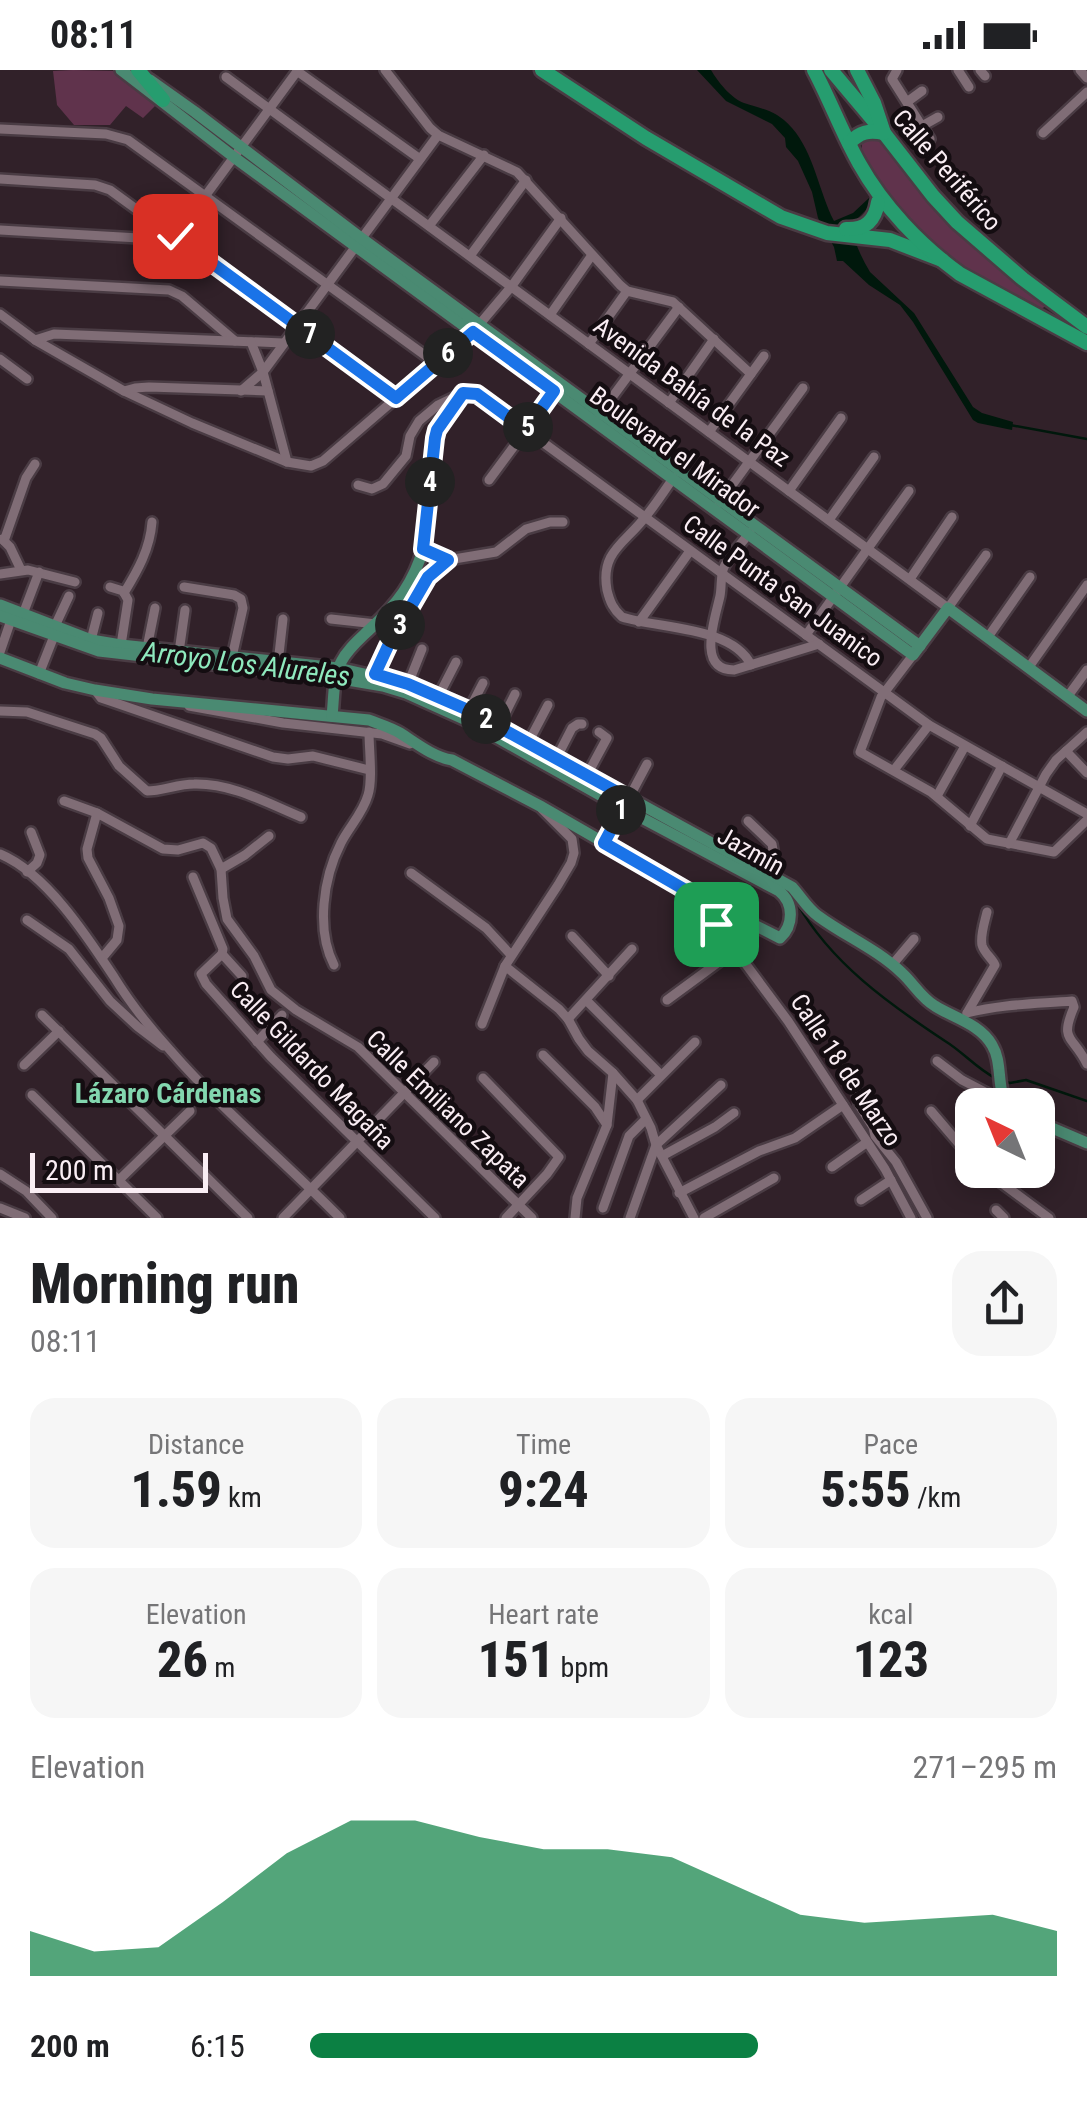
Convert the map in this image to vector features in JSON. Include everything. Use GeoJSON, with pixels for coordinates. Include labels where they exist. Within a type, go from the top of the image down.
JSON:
{"type":"FeatureCollection","features":[{"type":"Feature","properties":{"kind":"highway"},"geometry":{"type":"LineString","coordinates":[[542,70],[646,138],[781,217],[890,240],[942,260]]}},
{"type":"Feature","properties":{"kind":"highway"},"geometry":{"type":"LineString","coordinates":[[553,70],[735,186],[783,213],[824,229]]}},
{"type":"Feature","properties":{"kind":"highway"},"geometry":{"type":"LineString","coordinates":[[814,70],[849,144],[872,182],[909,229],[960,274],[1087,343]]}},
{"type":"Feature","properties":{"kind":"highway","name":"Calle Periférico"},"geometry":{"type":"LineString","coordinates":[[831,70],[957,222],[1087,327]]}},
{"type":"Feature","properties":{"kind":"highway"},"geometry":{"type":"LineString","coordinates":[[849,144],[870,130],[884,132],[856,70]]}},
{"type":"Feature","properties":{"kind":"highway"},"geometry":{"type":"LineString","coordinates":[[140,72],[166,97]]}},
{"type":"Feature","properties":{"kind":"highway"},"geometry":{"type":"LineString","coordinates":[[872,182],[890,240]]}},
{"type":"Feature","properties":{"kind":"highway"},"geometry":{"type":"LineString","coordinates":[[855,233],[871,220],[878,202]]}},
{"type":"Feature","properties":{"kind":"highway"},"geometry":{"type":"LineString","coordinates":[[1044,320],[1054,303]]}},
{"type":"Feature","properties":{"kind":"main road","name":"Boulevard el Mirador"},"geometry":{"type":"LineString","coordinates":[[121,70],[166,97],[917,650]]}},
{"type":"Feature","properties":{"kind":"main road"},"geometry":{"type":"LineString","coordinates":[[526,430],[556,387]]}},
{"type":"Feature","properties":{"kind":"main road"},"geometry":{"type":"LineString","coordinates":[[332,716],[337,673],[350,648],[408,588],[423,549],[437,430],[463,393]]}},
{"type":"Feature","properties":{"kind":"main road","name":"Calle Punta San Juanico"},"geometry":{"type":"LineString","coordinates":[[463,393],[477,394],[526,430]]}},
{"type":"Feature","properties":{"kind":"main road"},"geometry":{"type":"LineString","coordinates":[[0,605],[11,617],[91,640],[337,673],[441,707],[792,888],[816,915],[892,965],[934,1006],[966,1017],[991,1042],[1001,1088]]}},
{"type":"Feature","properties":{"kind":"main road"},"geometry":{"type":"LineString","coordinates":[[917,650],[948,608]]}},
{"type":"Feature","properties":{"kind":"main road","name":"Avenida Bahía de la Paz"},"geometry":{"type":"LineString","coordinates":[[948,608],[1087,710]]}},
{"type":"Feature","properties":{"kind":"main road"},"geometry":{"type":"LineString","coordinates":[[54,631],[90,649],[119,654],[375,674],[439,695],[587,775],[626,802]]}},
{"type":"Feature","properties":{"kind":"main road","name":"Calle 18 de Marzo"},"geometry":{"type":"LineString","coordinates":[[0,655],[39,674],[95,690],[369,720],[394,730],[496,791],[544,809],[694,895]]}},
{"type":"Feature","properties":{"kind":"main road","name":"Jazmín"},"geometry":{"type":"LineString","coordinates":[[626,802],[779,890],[790,906],[788,928],[784,935],[776,936],[694,895]]}},
{"type":"Feature","properties":{"kind":"main road"},"geometry":{"type":"LineString","coordinates":[[1055,1129],[1087,1142]]}},
{"type":"Feature","properties":{"kind":"street"},"geometry":{"type":"LineString","coordinates":[[385,70],[438,136],[511,168],[627,291],[664,298],[679,307],[751,374]]}},
{"type":"Feature","properties":{"kind":"street"},"geometry":{"type":"LineString","coordinates":[[897,70],[892,78],[930,139]]}},
{"type":"Feature","properties":{"kind":"street"},"geometry":{"type":"LineString","coordinates":[[958,70],[970,87]]}},
{"type":"Feature","properties":{"kind":"street"},"geometry":{"type":"LineString","coordinates":[[1080,70],[1087,78]]}},
{"type":"Feature","properties":{"kind":"street"},"geometry":{"type":"LineString","coordinates":[[0,230],[156,239],[175,236],[298,71],[420,159]]}},
{"type":"Feature","properties":{"kind":"street","name":"Avenida Bahía de la Paz"},"geometry":{"type":"LineString","coordinates":[[226,78],[948,608]]}},
{"type":"Feature","properties":{"kind":"street"},"geometry":{"type":"LineString","coordinates":[[906,102],[922,92]]}},
{"type":"Feature","properties":{"kind":"street"},"geometry":{"type":"LineString","coordinates":[[1043,133],[1087,92]]}},
{"type":"Feature","properties":{"kind":"street"},"geometry":{"type":"LineString","coordinates":[[922,126],[938,117]]}},
{"type":"Feature","properties":{"kind":"street"},"geometry":{"type":"LineString","coordinates":[[0,128],[118,136],[128,140],[436,364]]}},
{"type":"Feature","properties":{"kind":"street"},"geometry":{"type":"LineString","coordinates":[[241,391],[262,372],[438,136]]}},
{"type":"Feature","properties":{"kind":"street"},"geometry":{"type":"LineString","coordinates":[[429,226],[484,155]]}},
{"type":"Feature","properties":{"kind":"street"},"geometry":{"type":"LineString","coordinates":[[0,179],[95,185],[110,190],[396,398]]}},
{"type":"Feature","properties":{"kind":"street"},"geometry":{"type":"LineString","coordinates":[[470,256],[526,180]]}},
{"type":"Feature","properties":{"kind":"street"},"geometry":{"type":"LineString","coordinates":[[0,314],[5,326],[124,392],[287,462],[311,466],[323,461],[476,328],[561,218]]}},
{"type":"Feature","properties":{"kind":"street"},"geometry":{"type":"LineString","coordinates":[[550,315],[592,256]]}},
{"type":"Feature","properties":{"kind":"street"},"geometry":{"type":"LineString","coordinates":[[0,281],[169,290],[182,296],[235,341]]}},
{"type":"Feature","properties":{"kind":"street"},"geometry":{"type":"LineString","coordinates":[[589,344],[627,291]]}},
{"type":"Feature","properties":{"kind":"street"},"geometry":{"type":"LineString","coordinates":[[598,417],[679,307]]}},
{"type":"Feature","properties":{"kind":"street"},"geometry":{"type":"LineString","coordinates":[[34,340],[54,334],[283,343]]}},
{"type":"Feature","properties":{"kind":"street"},"geometry":{"type":"LineString","coordinates":[[669,403],[714,339]]}},
{"type":"Feature","properties":{"kind":"street"},"geometry":{"type":"LineString","coordinates":[[252,342],[287,462]]}},
{"type":"Feature","properties":{"kind":"street"},"geometry":{"type":"LineString","coordinates":[[710,432],[764,356]]}},
{"type":"Feature","properties":{"kind":"street"},"geometry":{"type":"LineString","coordinates":[[0,359],[26,378]]}},
{"type":"Feature","properties":{"kind":"street"},"geometry":{"type":"LineString","coordinates":[[124,392],[149,387],[268,391]]}},
{"type":"Feature","properties":{"kind":"street"},"geometry":{"type":"LineString","coordinates":[[718,505],[802,388]]}},
{"type":"Feature","properties":{"kind":"street"},"geometry":{"type":"LineString","coordinates":[[358,485],[372,489],[383,484],[406,456],[410,436],[419,421],[438,405],[463,393]]}},
{"type":"Feature","properties":{"kind":"street"},"geometry":{"type":"LineString","coordinates":[[789,491],[840,418]]}},
{"type":"Feature","properties":{"kind":"street"},"geometry":{"type":"LineString","coordinates":[[489,480],[526,430]]}},
{"type":"Feature","properties":{"kind":"street","name":"Calle Punta San Juanico"},"geometry":{"type":"LineString","coordinates":[[526,430],[929,725],[1087,817]]}},
{"type":"Feature","properties":{"kind":"street"},"geometry":{"type":"LineString","coordinates":[[828,520],[874,456]]}},
{"type":"Feature","properties":{"kind":"street"},"geometry":{"type":"LineString","coordinates":[[21,570],[10,546],[2,539],[26,478],[36,464]]}},
{"type":"Feature","properties":{"kind":"street"},"geometry":{"type":"LineString","coordinates":[[676,474],[646,518],[616,548],[605,570],[610,602],[622,617],[724,640],[752,665]]}},
{"type":"Feature","properties":{"kind":"street"},"geometry":{"type":"LineString","coordinates":[[806,635],[909,490]]}},
{"type":"Feature","properties":{"kind":"street"},"geometry":{"type":"LineString","coordinates":[[910,579],[952,518]]}},
{"type":"Feature","properties":{"kind":"street"},"geometry":{"type":"LineString","coordinates":[[124,593],[145,554],[152,522]]}},
{"type":"Feature","properties":{"kind":"street"},"geometry":{"type":"LineString","coordinates":[[375,674],[428,577],[448,560],[496,552],[526,529],[562,522]]}},
{"type":"Feature","properties":{"kind":"street"},"geometry":{"type":"LineString","coordinates":[[752,530],[724,567],[712,636],[714,662],[734,670],[819,644]]}},
{"type":"Feature","properties":{"kind":"street"},"geometry":{"type":"LineString","coordinates":[[423,549],[448,560]]}},
{"type":"Feature","properties":{"kind":"street"},"geometry":{"type":"LineString","coordinates":[[639,622],[690,552]]}},
{"type":"Feature","properties":{"kind":"street"},"geometry":{"type":"LineString","coordinates":[[948,608],[986,555]]}},
{"type":"Feature","properties":{"kind":"street"},"geometry":{"type":"LineString","coordinates":[[0,574],[21,570],[76,582]]}},
{"type":"Feature","properties":{"kind":"street"},"geometry":{"type":"LineString","coordinates":[[0,655],[11,617],[39,572]]}},
{"type":"Feature","properties":{"kind":"street"},"geometry":{"type":"LineString","coordinates":[[988,636],[1030,577]]}},
{"type":"Feature","properties":{"kind":"street"},"geometry":{"type":"LineString","coordinates":[[1029,667],[1087,585]]}},
{"type":"Feature","properties":{"kind":"street"},"geometry":{"type":"LineString","coordinates":[[110,586],[124,593],[128,600],[121,646]]}},
{"type":"Feature","properties":{"kind":"street"},"geometry":{"type":"LineString","coordinates":[[184,586],[241,599],[243,608],[232,657]]}},
{"type":"Feature","properties":{"kind":"street"},"geometry":{"type":"LineString","coordinates":[[39,674],[69,596]]}},
{"type":"Feature","properties":{"kind":"street"},"geometry":{"type":"LineString","coordinates":[[147,648],[155,608]]}},
{"type":"Feature","properties":{"kind":"street"},"geometry":{"type":"LineString","coordinates":[[178,652],[186,610]]}},
{"type":"Feature","properties":{"kind":"street"},"geometry":{"type":"LineString","coordinates":[[91,640],[98,613]]}},
{"type":"Feature","properties":{"kind":"street"},"geometry":{"type":"LineString","coordinates":[[278,663],[284,619]]}},
{"type":"Feature","properties":{"kind":"street"},"geometry":{"type":"LineString","coordinates":[[331,619],[376,624]]}},
{"type":"Feature","properties":{"kind":"street"},"geometry":{"type":"LineString","coordinates":[[408,684],[422,649]]}},
{"type":"Feature","properties":{"kind":"street"},"geometry":{"type":"LineString","coordinates":[[917,650],[883,692],[859,751],[937,796],[987,839],[1051,853],[1087,817]]}},
{"type":"Feature","properties":{"kind":"street"},"geometry":{"type":"LineString","coordinates":[[439,695],[456,662]]}},
{"type":"Feature","properties":{"kind":"street"},"geometry":{"type":"LineString","coordinates":[[1068,696],[1087,670]]}},
{"type":"Feature","properties":{"kind":"street"},"geometry":{"type":"LineString","coordinates":[[468,710],[483,683]]}},
{"type":"Feature","properties":{"kind":"street"},"geometry":{"type":"LineString","coordinates":[[95,690],[101,698],[273,757],[313,756],[369,770]]}},
{"type":"Feature","properties":{"kind":"street"},"geometry":{"type":"LineString","coordinates":[[498,726],[515,694]]}},
{"type":"Feature","properties":{"kind":"street","name":"Calle 18 de Marzo"},"geometry":{"type":"LineString","coordinates":[[172,700],[196,709],[382,734],[417,744]]}},
{"type":"Feature","properties":{"kind":"street"},"geometry":{"type":"LineString","coordinates":[[528,743],[548,706]]}},
{"type":"Feature","properties":{"kind":"street"},"geometry":{"type":"LineString","coordinates":[[0,711],[37,715],[95,734],[102,738],[119,766],[146,791],[210,784],[256,796],[301,816]]}},
{"type":"Feature","properties":{"kind":"street"},"geometry":{"type":"LineString","coordinates":[[556,758],[578,725]]}},
{"type":"Feature","properties":{"kind":"street"},"geometry":{"type":"LineString","coordinates":[[894,770],[929,725]]}},
{"type":"Feature","properties":{"kind":"street"},"geometry":{"type":"LineString","coordinates":[[334,966],[326,947],[328,880],[339,847],[368,795],[369,732]]}},
{"type":"Feature","properties":{"kind":"street"},"geometry":{"type":"LineString","coordinates":[[587,775],[607,738],[599,732]]}},
{"type":"Feature","properties":{"kind":"street"},"geometry":{"type":"LineString","coordinates":[[1009,844],[1050,767],[1087,732]]}},
{"type":"Feature","properties":{"kind":"street"},"geometry":{"type":"LineString","coordinates":[[937,796],[965,746]]}},
{"type":"Feature","properties":{"kind":"street"},"geometry":{"type":"LineString","coordinates":[[1066,751],[1087,773]]}},
{"type":"Feature","properties":{"kind":"street"},"geometry":{"type":"LineString","coordinates":[[604,843],[647,764]]}},
{"type":"Feature","properties":{"kind":"street"},"geometry":{"type":"LineString","coordinates":[[970,826],[1002,766]]}},
{"type":"Feature","properties":{"kind":"street"},"geometry":{"type":"LineString","coordinates":[[64,801],[97,813],[163,849],[178,850],[202,843],[211,848],[221,869],[269,836]]}},
{"type":"Feature","properties":{"kind":"street"},"geometry":{"type":"LineString","coordinates":[[482,1024],[505,966],[558,885],[574,853],[572,840],[544,809]]}},
{"type":"Feature","properties":{"kind":"street"},"geometry":{"type":"LineString","coordinates":[[97,813],[88,858],[109,898],[118,926],[117,940],[102,958]]}},
{"type":"Feature","properties":{"kind":"street"},"geometry":{"type":"LineString","coordinates":[[748,821],[772,844],[773,850],[760,869]]}},
{"type":"Feature","properties":{"kind":"street"},"geometry":{"type":"LineString","coordinates":[[27,872],[40,855],[31,832]]}},
{"type":"Feature","properties":{"kind":"street"},"geometry":{"type":"LineString","coordinates":[[0,854],[18,864],[73,918],[126,994],[213,1098],[340,1218]]}},
{"type":"Feature","properties":{"kind":"street","name":"Calle Emiliano Zapata"},"geometry":{"type":"LineString","coordinates":[[221,869],[228,920],[272,990],[296,1010],[358,1046],[532,1218]]}},
{"type":"Feature","properties":{"kind":"street"},"geometry":{"type":"LineString","coordinates":[[411,873],[486,928],[511,955]]}},
{"type":"Feature","properties":{"kind":"street","name":"Calle Gildardo Magaña"},"geometry":{"type":"LineString","coordinates":[[194,877],[223,949],[201,974],[206,984],[257,1042],[435,1218]]}},
{"type":"Feature","properties":{"kind":"street","name":"Calle 18 de Marzo"},"geometry":{"type":"LineString","coordinates":[[694,895],[766,991],[843,1105],[911,1218]]}},
{"type":"Feature","properties":{"kind":"street"},"geometry":{"type":"LineString","coordinates":[[966,1017],[995,963],[982,944],[987,912]]}},
{"type":"Feature","properties":{"kind":"street"},"geometry":{"type":"LineString","coordinates":[[27,920],[63,944],[110,1001],[138,1028],[169,1049]]}},
{"type":"Feature","properties":{"kind":"street"},"geometry":{"type":"LineString","coordinates":[[572,936],[610,976]]}},
{"type":"Feature","properties":{"kind":"street"},"geometry":{"type":"LineString","coordinates":[[892,965],[914,940]]}},
{"type":"Feature","properties":{"kind":"street"},"geometry":{"type":"LineString","coordinates":[[568,1019],[632,949]]}},
{"type":"Feature","properties":{"kind":"street"},"geometry":{"type":"LineString","coordinates":[[667,1000],[734,950]]}},
{"type":"Feature","properties":{"kind":"street"},"geometry":{"type":"LineString","coordinates":[[222,954],[242,976]]}},
{"type":"Feature","properties":{"kind":"street"},"geometry":{"type":"LineString","coordinates":[[505,966],[548,998],[568,1019],[578,1039],[636,1100],[694,1218]]}},
{"type":"Feature","properties":{"kind":"street"},"geometry":{"type":"LineString","coordinates":[[587,1000],[662,1075]]}},
{"type":"Feature","properties":{"kind":"street"},"geometry":{"type":"LineString","coordinates":[[966,1017],[1008,1005],[1072,1002],[1066,1033],[1087,1064]]}},
{"type":"Feature","properties":{"kind":"street"},"geometry":{"type":"LineString","coordinates":[[42,1014],[248,1218]]}},
{"type":"Feature","properties":{"kind":"street"},"geometry":{"type":"LineString","coordinates":[[257,1042],[282,1015]]}},
{"type":"Feature","properties":{"kind":"street"},"geometry":{"type":"LineString","coordinates":[[24,1065],[59,1031]]}},
{"type":"Feature","properties":{"kind":"street"},"geometry":{"type":"LineString","coordinates":[[636,1100],[695,1042]]}},
{"type":"Feature","properties":{"kind":"street"},"geometry":{"type":"LineString","coordinates":[[544,1055],[595,1107],[607,1125]]}},
{"type":"Feature","properties":{"kind":"street"},"geometry":{"type":"LineString","coordinates":[[937,1061],[977,1088]]}},
{"type":"Feature","properties":{"kind":"street"},"geometry":{"type":"LineString","coordinates":[[283,1218],[434,1062]]}},
{"type":"Feature","properties":{"kind":"street"},"geometry":{"type":"LineString","coordinates":[[575,1218],[578,1198],[610,1114],[612,1073]]}},
{"type":"Feature","properties":{"kind":"street"},"geometry":{"type":"LineString","coordinates":[[483,1078],[559,1156],[506,1218]]}},
{"type":"Feature","properties":{"kind":"street"},"geometry":{"type":"LineString","coordinates":[[630,1218],[656,1145],[721,1085]]}},
{"type":"Feature","properties":{"kind":"street"},"geometry":{"type":"LineString","coordinates":[[856,1088],[859,1106],[875,1136],[896,1162],[928,1218]]}},
{"type":"Feature","properties":{"kind":"street"},"geometry":{"type":"LineString","coordinates":[[32,1095],[157,1218]]}},
{"type":"Feature","properties":{"kind":"street"},"geometry":{"type":"LineString","coordinates":[[679,1193],[758,1151],[794,1138],[843,1105]]}},
{"type":"Feature","properties":{"kind":"street"},"geometry":{"type":"LineString","coordinates":[[119,1180],[190,1110]]}},
{"type":"Feature","properties":{"kind":"street"},"geometry":{"type":"LineString","coordinates":[[931,1111],[955,1139]]}},
{"type":"Feature","properties":{"kind":"street"},"geometry":{"type":"LineString","coordinates":[[662,1156],[734,1113]]}},
{"type":"Feature","properties":{"kind":"street"},"geometry":{"type":"LineString","coordinates":[[604,1208],[629,1136],[646,1120]]}},
{"type":"Feature","properties":{"kind":"street"},"geometry":{"type":"LineString","coordinates":[[832,1167],[866,1143]]}},
{"type":"Feature","properties":{"kind":"street"},"geometry":{"type":"LineString","coordinates":[[0,1174],[26,1191],[52,1218]]}},
{"type":"Feature","properties":{"kind":"street"},"geometry":{"type":"LineString","coordinates":[[704,1218],[774,1178]]}},
{"type":"Feature","properties":{"kind":"street"},"geometry":{"type":"LineString","coordinates":[[860,1200],[891,1180]]}},
{"type":"Feature","properties":{"kind":"street"},"geometry":{"type":"LineString","coordinates":[[1008,1188],[1049,1218]]}},
{"type":"Feature","properties":{"kind":"street"},"geometry":{"type":"LineString","coordinates":[[0,1208],[25,1218]]}},
{"type":"Feature","properties":{"kind":"street"},"geometry":{"type":"LineString","coordinates":[[996,1210],[1004,1218]]}},
{"type":"Feature","properties":{"kind":"shaded area"},"geometry":{"type":"Polygon","coordinates":[[[697,70],[711,70],[734,97],[775,114],[792,128],[806,149],[834,221],[871,200],[850,226],[870,272],[914,313],[973,407],[1013,422],[1012,430],[973,420],[900,305],[869,285],[843,261],[837,261],[818,218],[812,192],[798,161],[786,147],[785,138],[772,124],[726,101],[697,70]]]}},
{"type":"Feature","properties":{"kind":"shaded area"},"geometry":{"type":"Polygon","coordinates":[[[53,71],[117,71],[157,104],[143,118],[126,106],[110,125],[74,125],[57,105],[53,71]]]}},
{"type":"Feature","properties":{"kind":"shaded area"},"geometry":{"type":"Polygon","coordinates":[[[875,138],[884,142],[1046,306],[1041,309],[972,274],[919,232],[861,157],[862,144],[875,138]]]}},
{"type":"Feature","properties":{"kind":"waterway"},"geometry":{"type":"LineString","coordinates":[[1010,425],[1087,439]]}},
{"type":"Feature","properties":{"kind":"waterway","name":"Arroyo Los Alureles"},"geometry":{"type":"LineString","coordinates":[[797,903],[827,945],[863,981],[995,1078]]}},
{"type":"Feature","properties":{"kind":"waterway","name":"Arroyo Los Alureles"},"geometry":{"type":"LineString","coordinates":[[1003,1081],[1026,1080],[1087,1101]]}},
{"type":"Feature","properties":{"kind":"district","name":"Lázaro Cárdenas"},"geometry":{"type":"Point","coordinates":[168,1093]}},
{"type":"Feature","properties":{"kind":"route"},"geometry":{"type":"LineString","coordinates":[[175,236],[396,398],[473,332],[554,391],[526,430],[477,394],[463,393],[437,430],[423,549],[448,560],[428,577],[375,674],[439,695],[628,798],[604,843],[694,895],[716,924]]}}]}
